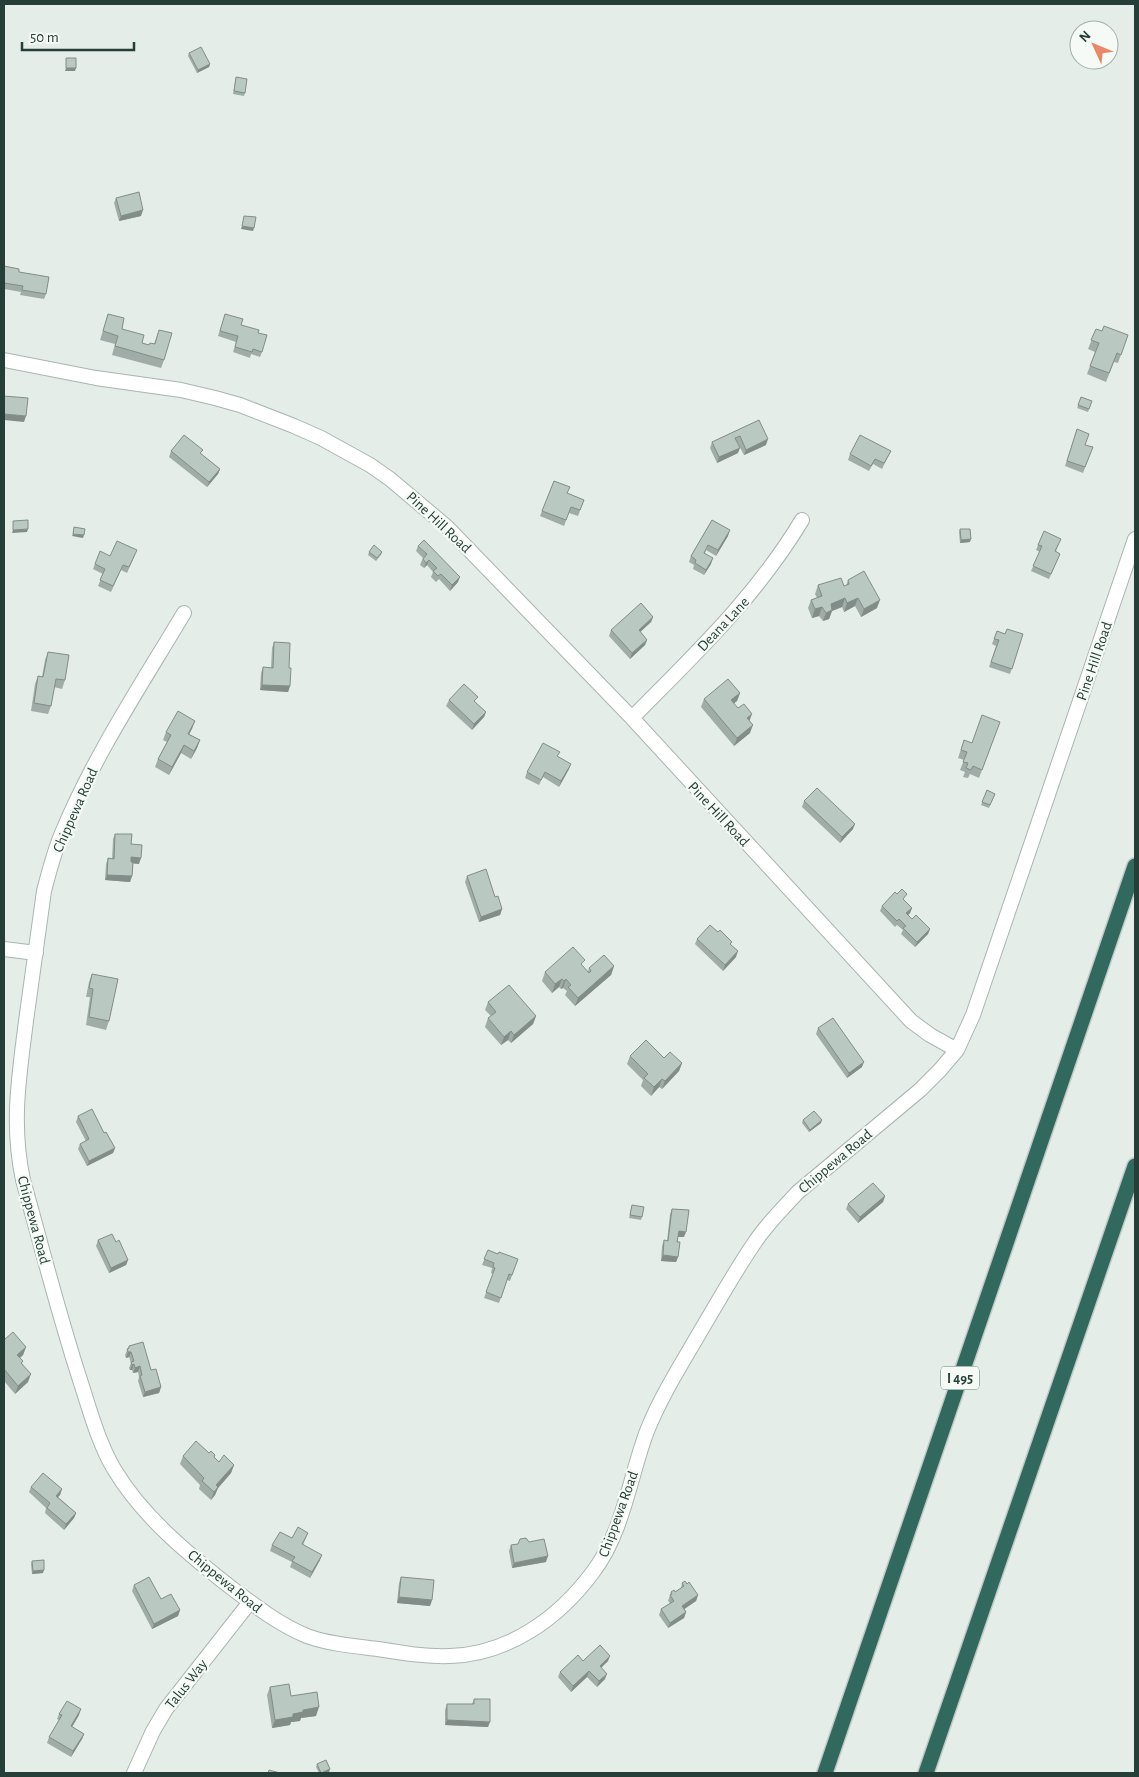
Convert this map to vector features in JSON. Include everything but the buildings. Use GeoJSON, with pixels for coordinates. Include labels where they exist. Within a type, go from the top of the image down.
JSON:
{"type":"FeatureCollection","features":[{"type":"Feature","properties":{"kind":"highway","name":"I 495"},"geometry":{"type":"LineString","coordinates":[[824,1773],[1135,866]]}},
{"type":"Feature","properties":{"kind":"highway"},"geometry":{"type":"LineString","coordinates":[[926,1773],[1135,1166]]}},
{"type":"Feature","properties":{"kind":"street","name":"Pine Hill Road"},"geometry":{"type":"LineString","coordinates":[[4,360],[96,378],[181,390],[215,398],[294,426],[370,464],[447,527],[632,718],[912,1021],[930,1035],[957,1050],[973,1015],[1135,539]]}},
{"type":"Feature","properties":{"kind":"street","name":"Deana Lane"},"geometry":{"type":"LineString","coordinates":[[632,718],[730,618],[767,574],[802,520]]}},
{"type":"Feature","properties":{"kind":"street","name":"Chippewa Road"},"geometry":{"type":"LineString","coordinates":[[184,614],[101,753],[69,817],[55,853],[44,892],[17,1097],[16,1131],[18,1157],[64,1329],[93,1420],[113,1468],[135,1499],[156,1522],[206,1568],[250,1602],[288,1626],[319,1640],[420,1655],[449,1656],[482,1651],[508,1643],[543,1623],[576,1593],[602,1558],[615,1530],[646,1434],[660,1400],[755,1241],[798,1192],[925,1086],[957,1050]]}},
{"type":"Feature","properties":{"kind":"street"},"geometry":{"type":"LineString","coordinates":[[4,949],[36,953]]}},
{"type":"Feature","properties":{"kind":"street","name":"Talus Way"},"geometry":{"type":"LineString","coordinates":[[134,1773],[166,1709],[250,1602]]}}]}
